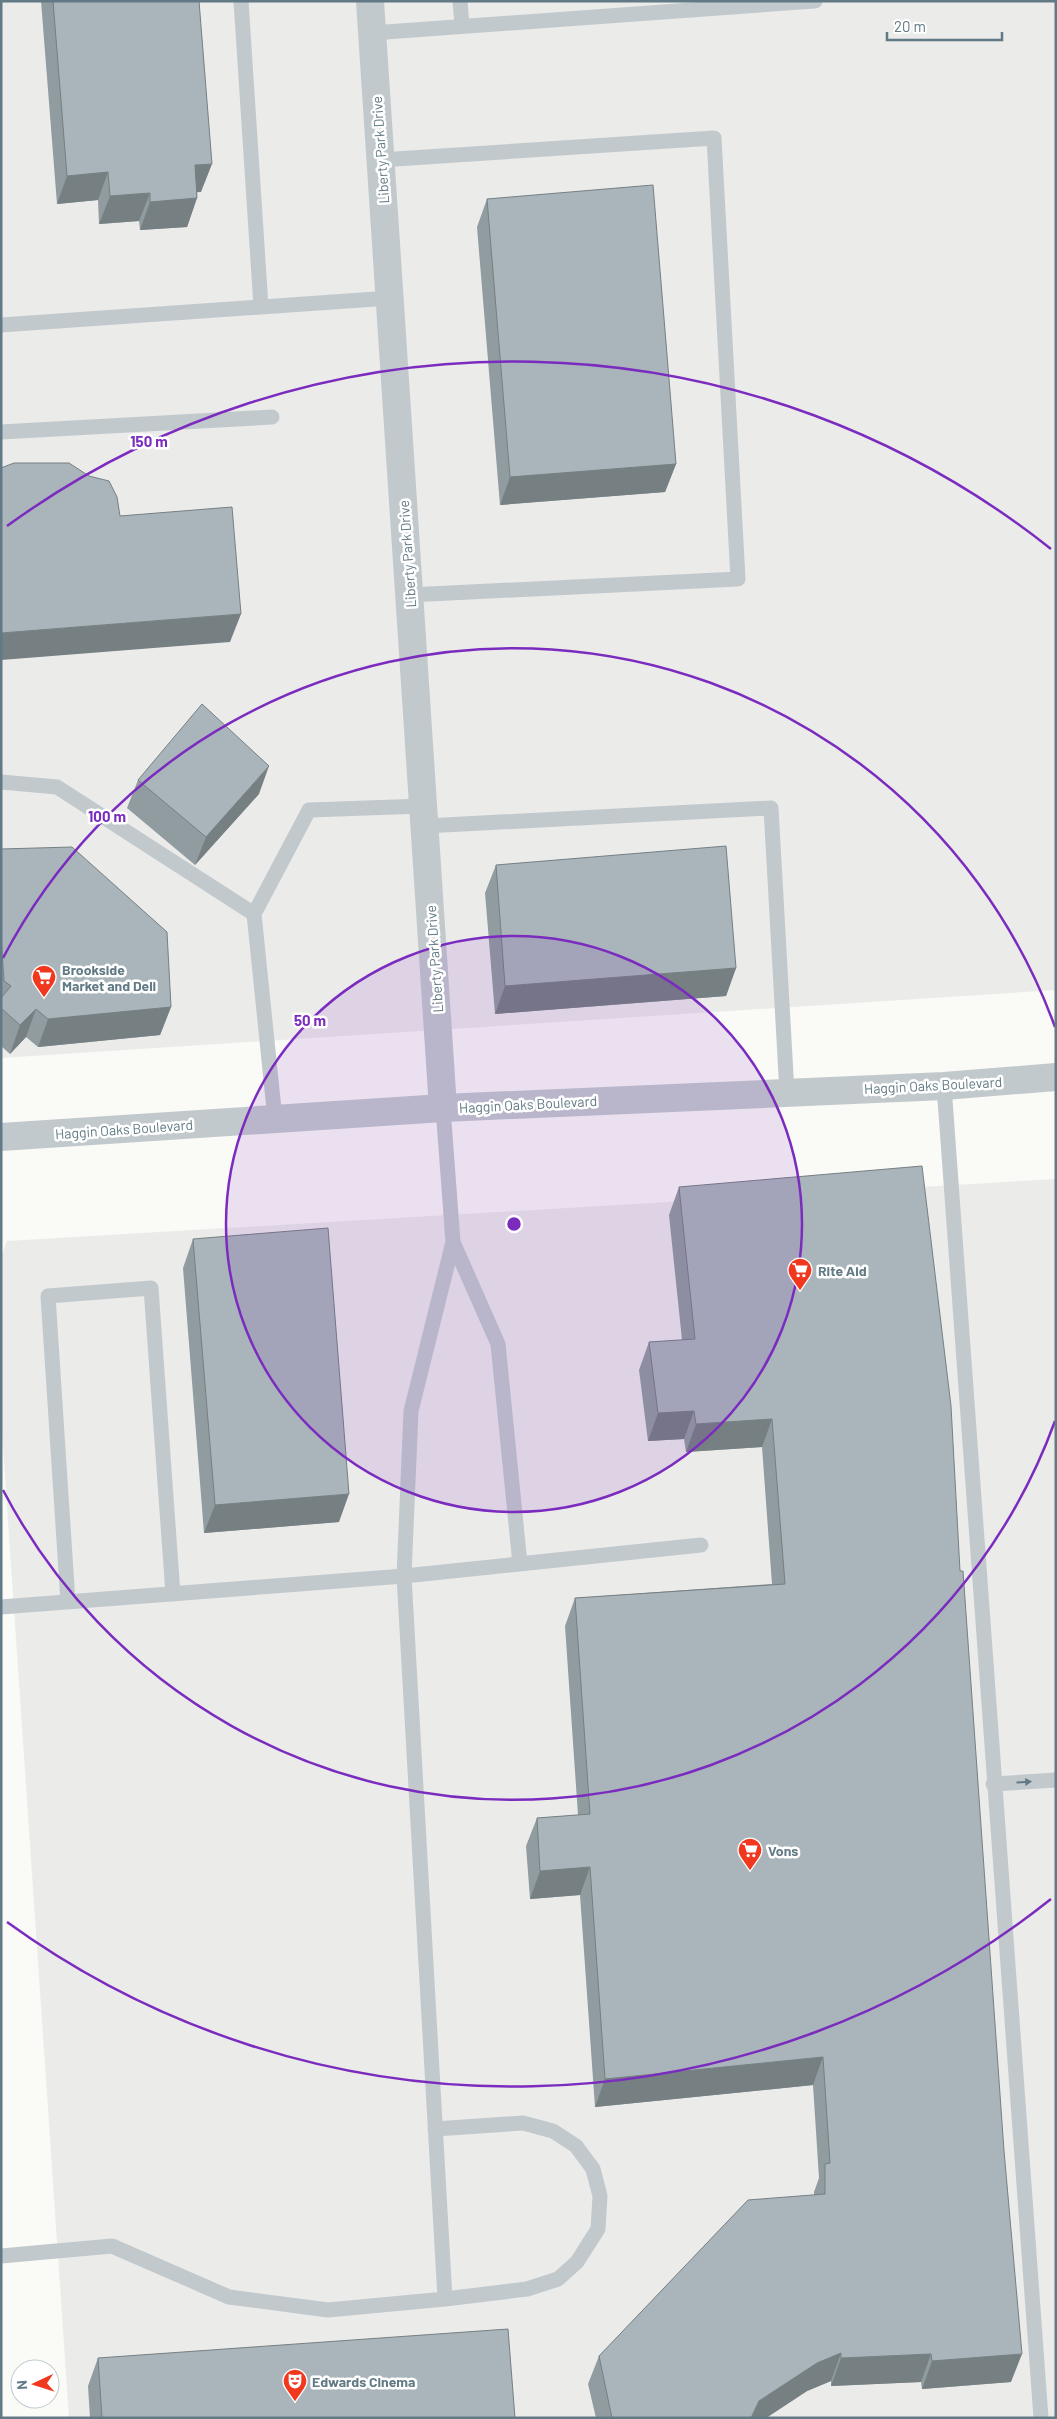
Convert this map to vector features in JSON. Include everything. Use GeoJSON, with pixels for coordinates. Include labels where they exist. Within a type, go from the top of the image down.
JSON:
{"type":"FeatureCollection","features":[{"type":"Feature","properties":{"kind":"street","name":"Liberty Park Drive"},"geometry":{"type":"LineString","coordinates":[[370,1],[443,1108]]}},
{"type":"Feature","properties":{"kind":"street","name":"Haggin Oaks Boulevard"},"geometry":{"type":"LineString","coordinates":[[1,1137],[443,1108],[944,1086],[1056,1077]]}},
{"type":"Feature","properties":{"kind":"lane"},"geometry":{"type":"LineString","coordinates":[[241,1],[261,308]]}},
{"type":"Feature","properties":{"kind":"lane"},"geometry":{"type":"LineString","coordinates":[[460,1],[462,26]]}},
{"type":"Feature","properties":{"kind":"lane"},"geometry":{"type":"LineString","coordinates":[[372,33],[815,1]]}},
{"type":"Feature","properties":{"kind":"lane"},"geometry":{"type":"LineString","coordinates":[[380,160],[714,138],[738,579],[410,595]]}},
{"type":"Feature","properties":{"kind":"lane"},"geometry":{"type":"LineString","coordinates":[[1,325],[390,298]]}},
{"type":"Feature","properties":{"kind":"lane"},"geometry":{"type":"LineString","coordinates":[[1,432],[272,417]]}},
{"type":"Feature","properties":{"kind":"lane"},"geometry":{"type":"LineString","coordinates":[[1,782],[57,786],[254,914]]}},
{"type":"Feature","properties":{"kind":"lane"},"geometry":{"type":"LineString","coordinates":[[274,1119],[254,914],[309,810],[526,819],[771,808],[787,1093]]}},
{"type":"Feature","properties":{"kind":"lane"},"geometry":{"type":"LineString","coordinates":[[944,1086],[993,1784],[1041,2418]]}},
{"type":"Feature","properties":{"kind":"lane"},"geometry":{"type":"LineString","coordinates":[[443,1108],[453,1242],[411,1411],[404,1576],[445,2299]]}},
{"type":"Feature","properties":{"kind":"lane"},"geometry":{"type":"LineString","coordinates":[[453,1242],[498,1344],[520,1564]]}},
{"type":"Feature","properties":{"kind":"lane"},"geometry":{"type":"LineString","coordinates":[[68,1602],[48,1296],[151,1288],[173,1594]]}},
{"type":"Feature","properties":{"kind":"lane"},"geometry":{"type":"LineString","coordinates":[[1,1607],[404,1576],[701,1545]]}},
{"type":"Feature","properties":{"kind":"lane"},"geometry":{"type":"LineString","coordinates":[[993,1784],[1056,1780]]}},
{"type":"Feature","properties":{"kind":"lane"},"geometry":{"type":"LineString","coordinates":[[1,2256],[112,2246],[229,2297],[328,2310],[527,2289],[558,2279],[577,2262],[598,2229],[600,2196],[593,2169],[576,2146],[553,2131],[523,2123],[435,2129]]}},
{"type":"Feature","properties":{"kind":"shaded area"},"geometry":{"type":"Polygon","coordinates":[[[1,1],[1056,1],[1056,990],[1,1058],[1,1]]]}},
{"type":"Feature","properties":{"kind":"shaded area"},"geometry":{"type":"Polygon","coordinates":[[[1056,1179],[1056,2418],[69,2418],[1,1418],[1,1258],[7,1241],[1056,1179]]]}},
{"type":"Feature","properties":{"kind":"building"},"geometry":{"type":"Polygon","coordinates":[[[53,1],[199,1],[212,164],[195,165],[197,198],[150,202],[150,193],[110,196],[108,172],[67,176],[53,1]]]}},
{"type":"Feature","properties":{"kind":"building"},"geometry":{"type":"Polygon","coordinates":[[[653,185],[676,464],[510,477],[487,199],[653,185]]]}},
{"type":"Feature","properties":{"kind":"building"},"geometry":{"type":"Polygon","coordinates":[[[14,463],[69,463],[89,476],[109,481],[117,497],[120,516],[232,507],[241,614],[1,633],[1,468],[14,463]]]}},
{"type":"Feature","properties":{"kind":"building"},"geometry":{"type":"Polygon","coordinates":[[[202,704],[269,766],[206,837],[138,780],[202,704]]]}},
{"type":"Feature","properties":{"kind":"building"},"geometry":{"type":"Polygon","coordinates":[[[726,846],[736,968],[505,986],[496,865],[726,846]]]}},
{"type":"Feature","properties":{"kind":"building"},"geometry":{"type":"Polygon","coordinates":[[[72,847],[167,932],[171,1007],[48,1019],[36,1009],[20,1025],[1,1008],[1,998],[11,986],[4,981],[1,936],[1,849],[72,847]]]}},
{"type":"Feature","properties":{"kind":"building"},"geometry":{"type":"Polygon","coordinates":[[[922,1166],[951,1406],[960,1571],[963,1571],[1004,2151],[1022,2354],[932,2361],[931,2354],[841,2358],[841,2353],[817,2363],[759,2401],[751,2418],[612,2418],[599,2356],[748,2200],[825,2194],[825,2164],[830,2163],[823,2057],[605,2079],[590,1867],[540,1871],[537,1818],[590,1814],[575,1598],[785,1584],[772,1419],[696,1424],[694,1411],[658,1413],[649,1342],[695,1339],[679,1187],[922,1166]]]}},
{"type":"Feature","properties":{"kind":"building"},"geometry":{"type":"Polygon","coordinates":[[[328,1228],[349,1494],[215,1505],[193,1239],[328,1228]]]}},
{"type":"Feature","properties":{"kind":"building","name":"Edwards Cinema"},"geometry":{"type":"Polygon","coordinates":[[[508,2329],[515,2418],[102,2418],[98,2358],[508,2329]]]}},
{"type":"Feature","properties":{"kind":"place","name":"Brookside Market and Deli"},"geometry":{"type":"Point","coordinates":[44,998]}},
{"type":"Feature","properties":{"kind":"place","name":"Rite Aid"},"geometry":{"type":"Point","coordinates":[800,1291]}},
{"type":"Feature","properties":{"kind":"place","name":"Vons"},"geometry":{"type":"Point","coordinates":[750,1871]}},
{"type":"Feature","properties":{"kind":"place","name":"Edwards Cinema"},"geometry":{"type":"Point","coordinates":[295,2402]}}]}
